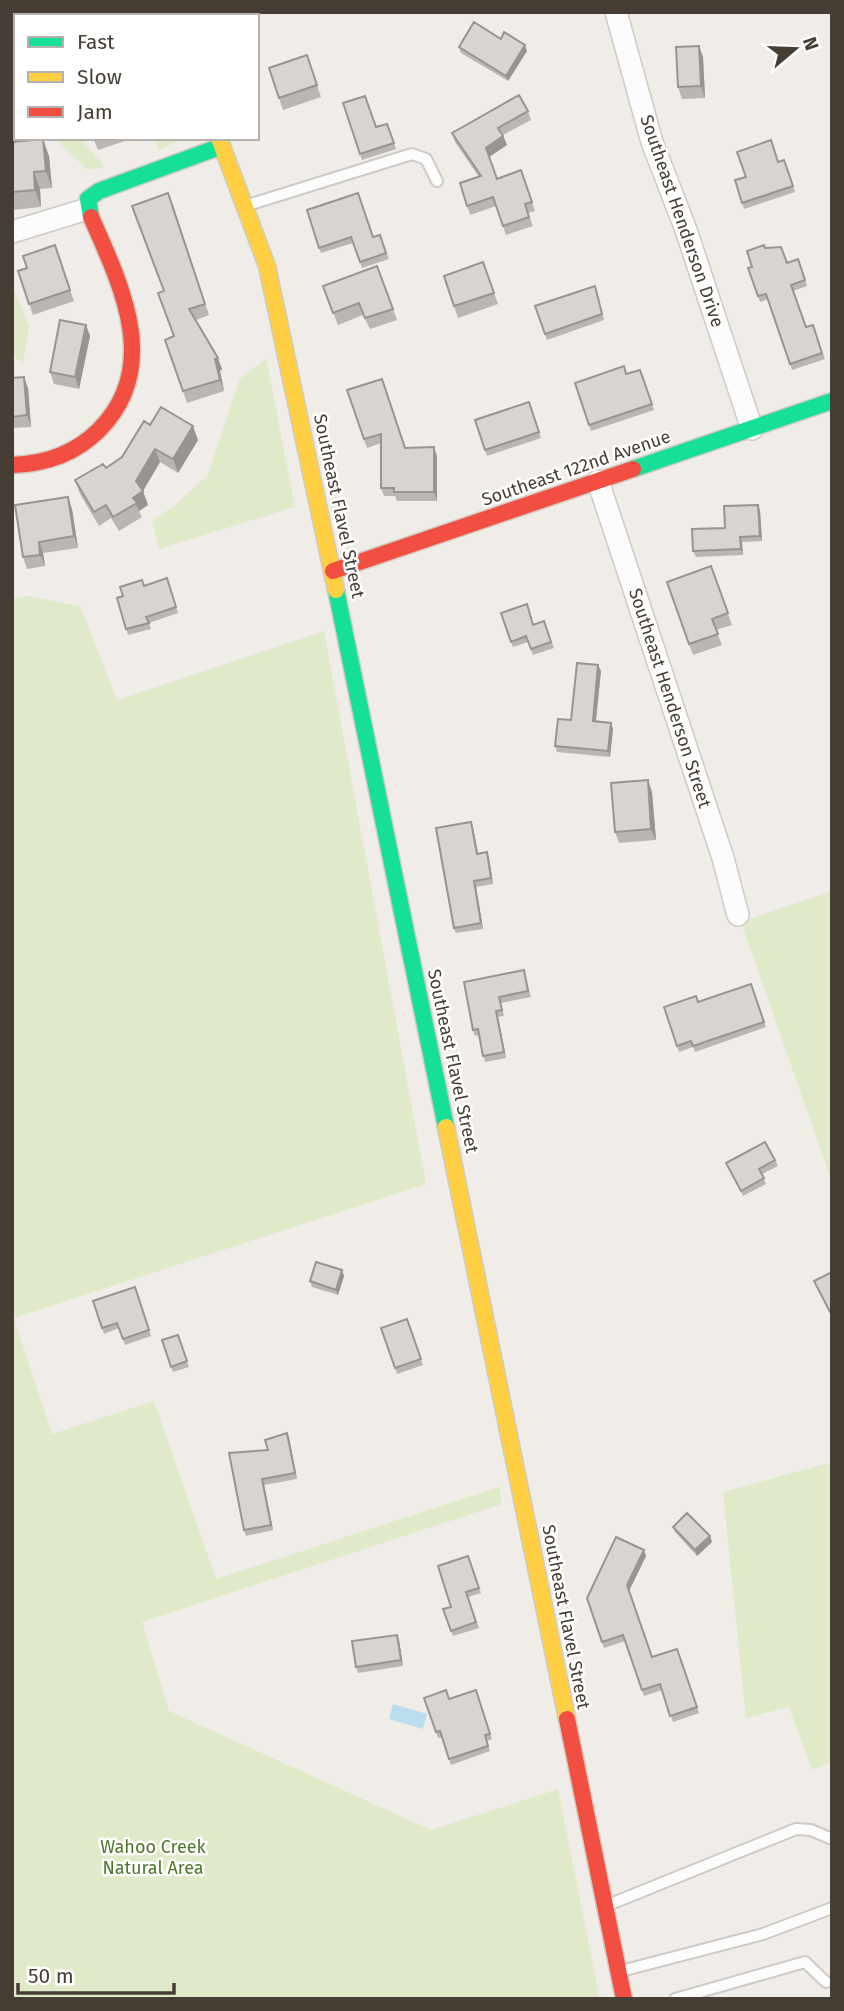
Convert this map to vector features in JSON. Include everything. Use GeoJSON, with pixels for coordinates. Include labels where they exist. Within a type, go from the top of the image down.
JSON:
{"type":"FeatureCollection","features":[{"type":"Feature","properties":{"kind":"street","name":"Southeast Henderson Drive"},"geometry":{"type":"LineString","coordinates":[[616,12],[652,142],[686,230],[752,429]]}},
{"type":"Feature","properties":{"kind":"street","name":"Southeast Flavel Street"},"geometry":{"type":"LineString","coordinates":[[220,142],[267,266],[278,309],[624,1999]]}},
{"type":"Feature","properties":{"kind":"street"},"geometry":{"type":"LineString","coordinates":[[12,465],[46,462],[74,451],[101,431],[117,412],[135,372],[133,330],[87,209],[88,199],[99,191],[220,142]]}},
{"type":"Feature","properties":{"kind":"street"},"geometry":{"type":"LineString","coordinates":[[12,232],[87,209]]}},
{"type":"Feature","properties":{"kind":"street","name":"Southeast 122nd Avenue"},"geometry":{"type":"LineString","coordinates":[[333,571],[832,401]]}},
{"type":"Feature","properties":{"kind":"street","name":"Southeast Henderson Street"},"geometry":{"type":"LineString","coordinates":[[598,481],[723,858],[738,915]]}},
{"type":"Feature","properties":{"kind":"lane"},"geometry":{"type":"LineString","coordinates":[[245,206],[412,154],[426,159],[437,181]]}},
{"type":"Feature","properties":{"kind":"lane"},"geometry":{"type":"LineString","coordinates":[[605,1906],[796,1829],[811,1830],[832,1839]]}},
{"type":"Feature","properties":{"kind":"lane"},"geometry":{"type":"LineString","coordinates":[[618,1972],[763,1934],[832,1908]]}},
{"type":"Feature","properties":{"kind":"lane"},"geometry":{"type":"LineString","coordinates":[[675,1999],[805,1962],[826,1982]]}},
{"type":"Feature","properties":{"kind":"green space"},"geometry":{"type":"Polygon","coordinates":[[[12,12],[147,12],[148,14],[14,14],[14,100],[12,12]]]}},
{"type":"Feature","properties":{"kind":"green space"},"geometry":{"type":"Polygon","coordinates":[[[56,140],[82,140],[105,167],[88,170],[56,140]]]}},
{"type":"Feature","properties":{"kind":"green space"},"geometry":{"type":"Polygon","coordinates":[[[155,140],[181,140],[159,150],[155,140]]]}},
{"type":"Feature","properties":{"kind":"green space"},"geometry":{"type":"Polygon","coordinates":[[[12,283],[29,327],[23,364],[12,354],[12,283]]]}},
{"type":"Feature","properties":{"kind":"green space"},"geometry":{"type":"Polygon","coordinates":[[[266,358],[295,507],[159,549],[152,521],[175,505],[208,475],[240,379],[266,358]]]}},
{"type":"Feature","properties":{"kind":"green space","name":"Wahoo Creek Natural Area"},"geometry":{"type":"Polygon","coordinates":[[[28,596],[80,606],[117,700],[324,631],[426,1184],[14,1318],[52,1434],[154,1401],[216,1579],[499,1487],[502,1504],[142,1622],[169,1711],[431,1830],[558,1789],[600,1999],[12,1999],[12,599],[28,596]]]}},
{"type":"Feature","properties":{"kind":"green space"},"geometry":{"type":"Polygon","coordinates":[[[832,891],[832,1182],[741,922],[832,891]]]}},
{"type":"Feature","properties":{"kind":"green space"},"geometry":{"type":"Polygon","coordinates":[[[832,1462],[832,1762],[812,1770],[789,1707],[746,1718],[723,1492],[832,1462]]]}},
{"type":"Feature","properties":{"kind":"water"},"geometry":{"type":"Polygon","coordinates":[[[393,1704],[427,1714],[423,1729],[389,1719],[393,1704]]]}},
{"type":"Feature","properties":{"kind":"building"},"geometry":{"type":"Polygon","coordinates":[[[474,22],[501,39],[504,32],[525,45],[506,76],[459,47],[474,22]]]}},
{"type":"Feature","properties":{"kind":"building"},"geometry":{"type":"Polygon","coordinates":[[[699,46],[701,86],[678,87],[676,47],[699,46]]]}},
{"type":"Feature","properties":{"kind":"building"},"geometry":{"type":"Polygon","coordinates":[[[307,55],[317,85],[279,98],[269,68],[307,55]]]}},
{"type":"Feature","properties":{"kind":"building"},"geometry":{"type":"Polygon","coordinates":[[[519,95],[528,111],[498,128],[503,136],[486,148],[497,179],[521,170],[532,202],[525,204],[529,217],[503,226],[493,197],[467,206],[460,183],[481,176],[452,133],[519,95]]]}},
{"type":"Feature","properties":{"kind":"building"},"geometry":{"type":"Polygon","coordinates":[[[365,96],[376,127],[387,124],[394,143],[360,154],[343,103],[365,96]]]}},
{"type":"Feature","properties":{"kind":"building"},"geometry":{"type":"Polygon","coordinates":[[[43,140],[46,171],[34,172],[35,190],[12,192],[12,142],[43,140]]]}},
{"type":"Feature","properties":{"kind":"building"},"geometry":{"type":"Polygon","coordinates":[[[771,140],[778,162],[784,160],[793,186],[742,203],[735,180],[746,177],[737,152],[771,140]]]}},
{"type":"Feature","properties":{"kind":"building"},"geometry":{"type":"Polygon","coordinates":[[[168,193],[205,304],[189,309],[218,358],[215,359],[220,380],[183,391],[165,340],[174,336],[158,293],[164,291],[132,206],[168,193]]]}},
{"type":"Feature","properties":{"kind":"building"},"geometry":{"type":"Polygon","coordinates":[[[358,193],[373,237],[380,235],[386,253],[360,262],[351,237],[319,248],[307,210],[358,193]]]}},
{"type":"Feature","properties":{"kind":"building"},"geometry":{"type":"Polygon","coordinates":[[[55,245],[70,290],[29,304],[18,271],[27,268],[23,256],[55,245]]]}},
{"type":"Feature","properties":{"kind":"building"},"geometry":{"type":"Polygon","coordinates":[[[764,245],[765,248],[781,247],[787,263],[798,259],[805,280],[791,285],[806,327],[813,325],[822,353],[790,364],[766,294],[758,296],[748,268],[752,267],[747,251],[764,245]]]}},
{"type":"Feature","properties":{"kind":"building"},"geometry":{"type":"Polygon","coordinates":[[[483,262],[494,293],[454,306],[444,276],[483,262]]]}},
{"type":"Feature","properties":{"kind":"building"},"geometry":{"type":"Polygon","coordinates":[[[377,266],[393,309],[365,318],[359,303],[333,313],[323,286],[377,266]]]}},
{"type":"Feature","properties":{"kind":"building"},"geometry":{"type":"Polygon","coordinates":[[[595,286],[602,314],[545,334],[535,306],[595,286]]]}},
{"type":"Feature","properties":{"kind":"building"},"geometry":{"type":"Polygon","coordinates":[[[60,320],[86,325],[75,377],[50,372],[60,320]]]}},
{"type":"Feature","properties":{"kind":"building"},"geometry":{"type":"Polygon","coordinates":[[[624,366],[626,374],[640,370],[652,404],[589,425],[575,383],[624,366]]]}},
{"type":"Feature","properties":{"kind":"building"},"geometry":{"type":"Polygon","coordinates":[[[24,377],[27,415],[12,417],[12,378],[24,377]]]}},
{"type":"Feature","properties":{"kind":"building"},"geometry":{"type":"Polygon","coordinates":[[[382,379],[405,448],[434,447],[434,492],[394,492],[394,488],[381,488],[381,434],[364,439],[347,390],[382,379]]]}},
{"type":"Feature","properties":{"kind":"building"},"geometry":{"type":"Polygon","coordinates":[[[529,402],[539,432],[485,450],[475,420],[529,402]]]}},
{"type":"Feature","properties":{"kind":"building"},"geometry":{"type":"Polygon","coordinates":[[[161,407],[193,426],[173,459],[155,449],[136,481],[143,491],[133,498],[137,503],[113,517],[106,505],[94,512],[75,480],[103,464],[106,468],[122,457],[144,421],[150,425],[161,407]]]}},
{"type":"Feature","properties":{"kind":"building"},"geometry":{"type":"Polygon","coordinates":[[[68,497],[74,536],[39,542],[40,555],[23,557],[15,505],[68,497]]]}},
{"type":"Feature","properties":{"kind":"building"},"geometry":{"type":"Polygon","coordinates":[[[758,505],[760,536],[740,537],[741,549],[693,551],[692,529],[725,528],[724,506],[758,505]]]}},
{"type":"Feature","properties":{"kind":"building"},"geometry":{"type":"Polygon","coordinates":[[[711,566],[728,613],[712,619],[718,634],[689,644],[667,582],[711,566]]]}},
{"type":"Feature","properties":{"kind":"building"},"geometry":{"type":"Polygon","coordinates":[[[167,578],[176,607],[146,617],[149,623],[126,629],[117,598],[123,596],[120,587],[142,580],[144,586],[167,578]]]}},
{"type":"Feature","properties":{"kind":"building"},"geometry":{"type":"Polygon","coordinates":[[[527,604],[533,625],[544,621],[551,642],[531,649],[526,636],[511,642],[501,613],[527,604]]]}},
{"type":"Feature","properties":{"kind":"building"},"geometry":{"type":"Polygon","coordinates":[[[577,663],[598,665],[593,721],[611,723],[608,751],[555,746],[558,719],[571,720],[577,663]]]}},
{"type":"Feature","properties":{"kind":"building"},"geometry":{"type":"Polygon","coordinates":[[[648,780],[651,829],[615,832],[611,783],[648,780]]]}},
{"type":"Feature","properties":{"kind":"building"},"geometry":{"type":"Polygon","coordinates":[[[471,822],[477,854],[487,852],[491,878],[474,881],[481,923],[454,928],[436,828],[471,822]]]}},
{"type":"Feature","properties":{"kind":"building"},"geometry":{"type":"Polygon","coordinates":[[[524,970],[528,991],[499,997],[502,1010],[496,1011],[504,1052],[483,1056],[478,1029],[473,1030],[464,982],[524,970]]]}},
{"type":"Feature","properties":{"kind":"building"},"geometry":{"type":"Polygon","coordinates":[[[751,984],[764,1022],[693,1046],[691,1041],[677,1046],[664,1007],[696,996],[698,1002],[751,984]]]}},
{"type":"Feature","properties":{"kind":"building"},"geometry":{"type":"Polygon","coordinates":[[[765,1142],[775,1160],[759,1169],[764,1178],[741,1191],[726,1163],[765,1142]]]}},
{"type":"Feature","properties":{"kind":"building"},"geometry":{"type":"Polygon","coordinates":[[[316,1262],[342,1270],[336,1290],[310,1281],[316,1262]]]}},
{"type":"Feature","properties":{"kind":"building"},"geometry":{"type":"Polygon","coordinates":[[[832,1272],[832,1311],[830,1312],[814,1281],[832,1272]]]}},
{"type":"Feature","properties":{"kind":"building"},"geometry":{"type":"Polygon","coordinates":[[[135,1287],[149,1330],[123,1339],[117,1323],[102,1328],[93,1301],[135,1287]]]}},
{"type":"Feature","properties":{"kind":"building"},"geometry":{"type":"Polygon","coordinates":[[[407,1319],[421,1359],[395,1368],[381,1328],[407,1319]]]}},
{"type":"Feature","properties":{"kind":"building"},"geometry":{"type":"Polygon","coordinates":[[[178,1335],[187,1361],[171,1367],[162,1340],[178,1335]]]}},
{"type":"Feature","properties":{"kind":"building"},"geometry":{"type":"Polygon","coordinates":[[[287,1433],[295,1473],[262,1479],[271,1525],[244,1530],[229,1453],[268,1450],[265,1440],[287,1433]]]}},
{"type":"Feature","properties":{"kind":"building"},"geometry":{"type":"Polygon","coordinates":[[[687,1513],[710,1536],[695,1550],[673,1527],[687,1513]]]}},
{"type":"Feature","properties":{"kind":"building"},"geometry":{"type":"Polygon","coordinates":[[[616,1537],[644,1550],[627,1585],[652,1657],[677,1649],[697,1707],[670,1716],[660,1684],[642,1690],[623,1635],[602,1642],[587,1598],[616,1537]]]}},
{"type":"Feature","properties":{"kind":"building"},"geometry":{"type":"Polygon","coordinates":[[[468,1556],[479,1588],[466,1592],[476,1622],[451,1631],[443,1609],[451,1607],[438,1566],[468,1556]]]}},
{"type":"Feature","properties":{"kind":"building"},"geometry":{"type":"Polygon","coordinates":[[[397,1635],[401,1660],[356,1667],[352,1641],[397,1635]]]}},
{"type":"Feature","properties":{"kind":"building"},"geometry":{"type":"Polygon","coordinates":[[[446,1690],[449,1699],[476,1690],[490,1734],[485,1735],[488,1746],[449,1759],[440,1731],[436,1732],[424,1698],[446,1690]]]}},
{"type":"Feature","properties":{"kind":"traffic: fast"},"geometry":{"type":"LineString","coordinates":[[91,217],[88,199],[99,191],[222,146]]}},
{"type":"Feature","properties":{"kind":"traffic: fast"},"geometry":{"type":"LineString","coordinates":[[633,469],[832,401]]}},
{"type":"Feature","properties":{"kind":"traffic: fast"},"geometry":{"type":"LineString","coordinates":[[336,590],[446,1127]]}},
{"type":"Feature","properties":{"kind":"traffic: slow"},"geometry":{"type":"LineString","coordinates":[[220,140],[267,266],[336,590]]}},
{"type":"Feature","properties":{"kind":"traffic: slow"},"geometry":{"type":"LineString","coordinates":[[446,1127],[567,1719]]}},
{"type":"Feature","properties":{"kind":"traffic: jam"},"geometry":{"type":"LineString","coordinates":[[12,465],[48,460],[70,451],[90,438],[118,406],[129,380],[132,353],[130,325],[114,270],[91,217]]}},
{"type":"Feature","properties":{"kind":"traffic: jam"},"geometry":{"type":"LineString","coordinates":[[333,571],[633,469]]}},
{"type":"Feature","properties":{"kind":"traffic: jam"},"geometry":{"type":"LineString","coordinates":[[567,1719],[624,1999]]}}]}
